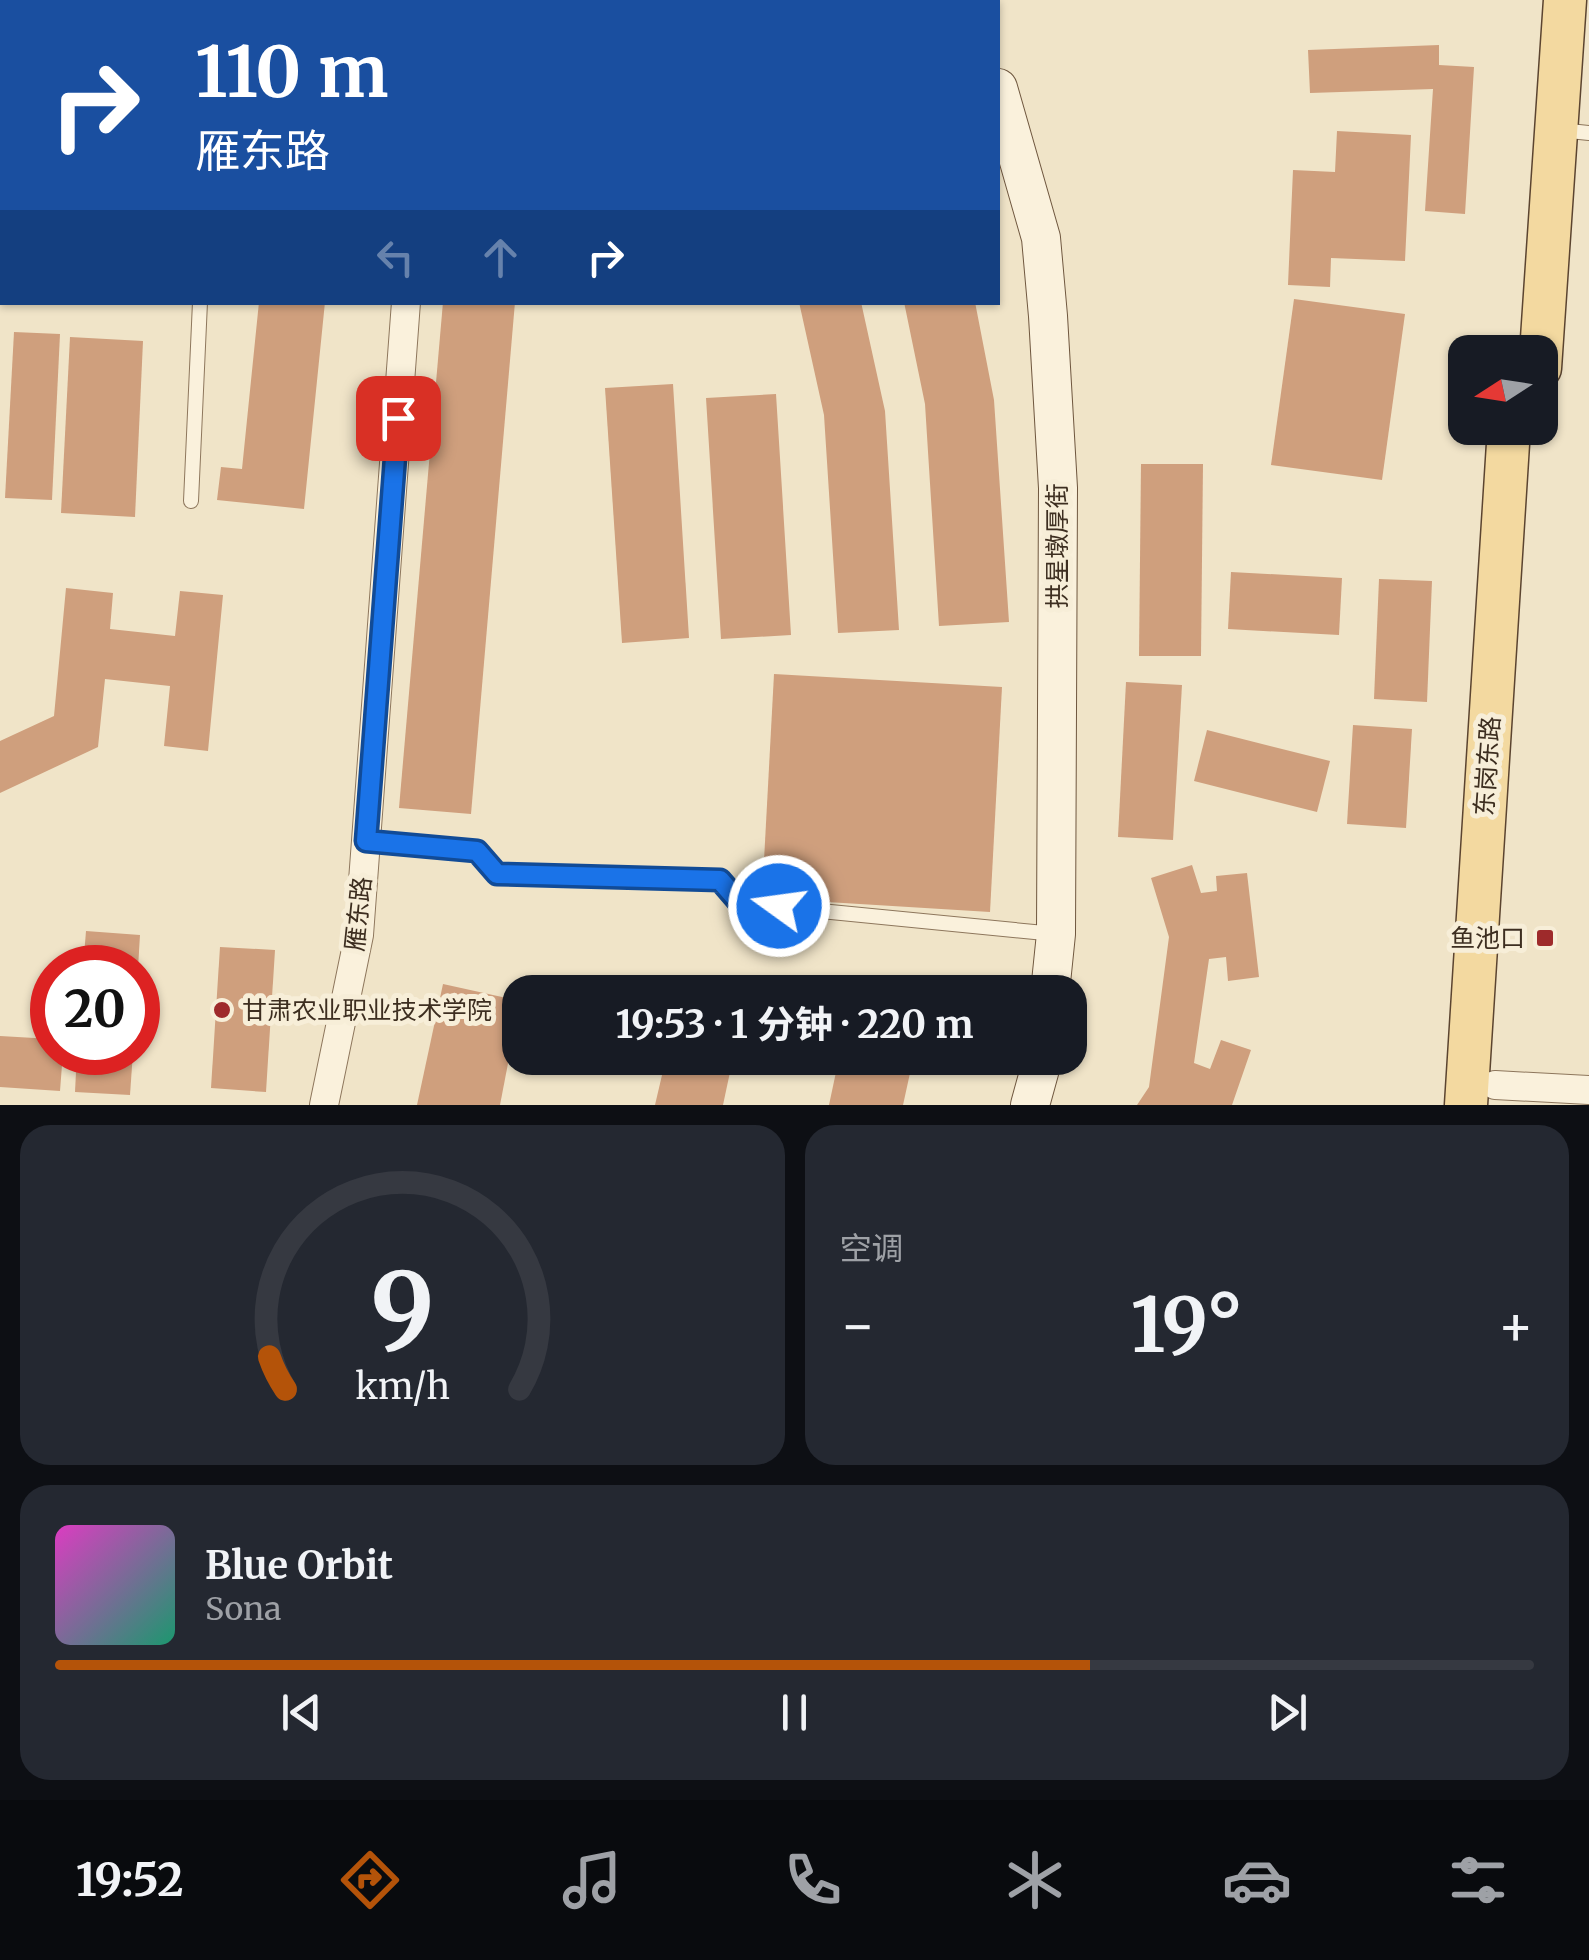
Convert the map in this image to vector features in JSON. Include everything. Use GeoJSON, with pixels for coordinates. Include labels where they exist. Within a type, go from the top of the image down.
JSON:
{"type":"FeatureCollection","features":[{"type":"Feature","properties":{"kind":"main road"},"geometry":{"type":"LineString","coordinates":[[1515,335],[1537,0]]}},
{"type":"Feature","properties":{"kind":"main road"},"geometry":{"type":"LineString","coordinates":[[1544,335],[1572,131],[1564,0]]}},
{"type":"Feature","properties":{"kind":"main road","name":"东岗东路"},"geometry":{"type":"LineString","coordinates":[[1485,1098],[1507,445]]}},
{"type":"Feature","properties":{"kind":"main road","name":"东岗东路"},"geometry":{"type":"LineString","coordinates":[[1485,1098],[1535,445]]}},
{"type":"Feature","properties":{"kind":"street","name":"拱星墩厚街"},"geometry":{"type":"LineString","coordinates":[[1000,100],[1041,238],[1049,335],[1058,488],[1056,934],[1052,975]]}},
{"type":"Feature","properties":{"kind":"street","name":"雁东路"},"geometry":{"type":"LineString","coordinates":[[324,1105],[359,935],[406,305]]}},
{"type":"Feature","properties":{"kind":"street"},"geometry":{"type":"LineString","coordinates":[[1030,1105],[1039,1075]]}},
{"type":"Feature","properties":{"kind":"street"},"geometry":{"type":"LineString","coordinates":[[1485,1098],[1589,1090]]}},
{"type":"Feature","properties":{"kind":"lane"},"geometry":{"type":"LineString","coordinates":[[191,501],[200,305]]}},
{"type":"Feature","properties":{"kind":"lane"},"geometry":{"type":"LineString","coordinates":[[366,841],[477,851],[497,874],[720,880],[739,902],[1056,934]]}},
{"type":"Feature","properties":{"kind":"building"},"geometry":{"type":"Polygon","coordinates":[[[1439,45],[1439,65],[1474,67],[1465,214],[1425,211],[1433,89],[1310,93],[1308,50],[1439,45]]]}},
{"type":"Feature","properties":{"kind":"building"},"geometry":{"type":"Polygon","coordinates":[[[1337,131],[1411,135],[1405,261],[1331,258],[1330,287],[1288,285],[1293,170],[1335,172],[1337,131]]]}},
{"type":"Feature","properties":{"kind":"building"},"geometry":{"type":"Polygon","coordinates":[[[1294,299],[1405,314],[1382,480],[1271,465],[1294,299]]]}},
{"type":"Feature","properties":{"kind":"building"},"geometry":{"type":"Polygon","coordinates":[[[259,305],[325,305],[304,509],[217,500],[221,467],[242,469],[259,305]]]}},
{"type":"Feature","properties":{"kind":"building"},"geometry":{"type":"Polygon","coordinates":[[[443,305],[515,305],[471,814],[399,808],[443,305]]]}},
{"type":"Feature","properties":{"kind":"building"},"geometry":{"type":"Polygon","coordinates":[[[800,305],[862,305],[885,411],[899,630],[838,633],[824,415],[800,305]]]}},
{"type":"Feature","properties":{"kind":"building"},"geometry":{"type":"Polygon","coordinates":[[[905,305],[976,305],[994,400],[1009,622],[939,626],[925,404],[905,305]]]}},
{"type":"Feature","properties":{"kind":"building"},"geometry":{"type":"Polygon","coordinates":[[[14,332],[60,334],[52,500],[5,498],[14,332]]]}},
{"type":"Feature","properties":{"kind":"building"},"geometry":{"type":"Polygon","coordinates":[[[70,337],[143,341],[135,517],[61,513],[70,337]]]}},
{"type":"Feature","properties":{"kind":"building"},"geometry":{"type":"Polygon","coordinates":[[[673,384],[689,638],[622,643],[605,388],[673,384]]]}},
{"type":"Feature","properties":{"kind":"building"},"geometry":{"type":"Polygon","coordinates":[[[776,394],[791,635],[721,639],[706,398],[776,394]]]}},
{"type":"Feature","properties":{"kind":"building"},"geometry":{"type":"Polygon","coordinates":[[[1141,464],[1203,464],[1201,656],[1139,656],[1141,464]]]}},
{"type":"Feature","properties":{"kind":"building"},"geometry":{"type":"Polygon","coordinates":[[[1231,572],[1342,578],[1339,635],[1228,629],[1231,572]]]}},
{"type":"Feature","properties":{"kind":"building"},"geometry":{"type":"Polygon","coordinates":[[[1379,579],[1432,581],[1427,702],[1374,699],[1379,579]]]}},
{"type":"Feature","properties":{"kind":"building"},"geometry":{"type":"Polygon","coordinates":[[[66,588],[113,593],[110,629],[175,636],[180,591],[223,595],[208,751],[164,746],[170,686],[105,679],[98,747],[0,793],[0,741],[54,716],[66,588]]]}},
{"type":"Feature","properties":{"kind":"building"},"geometry":{"type":"Polygon","coordinates":[[[774,674],[1002,687],[990,912],[762,898],[774,674]]]}},
{"type":"Feature","properties":{"kind":"building"},"geometry":{"type":"Polygon","coordinates":[[[1126,682],[1182,685],[1173,840],[1118,837],[1126,682]]]}},
{"type":"Feature","properties":{"kind":"building"},"geometry":{"type":"Polygon","coordinates":[[[1353,725],[1412,729],[1406,828],[1347,824],[1353,725]]]}},
{"type":"Feature","properties":{"kind":"building"},"geometry":{"type":"Polygon","coordinates":[[[1207,730],[1330,761],[1317,812],[1194,781],[1207,730]]]}},
{"type":"Feature","properties":{"kind":"building"},"geometry":{"type":"Polygon","coordinates":[[[1192,865],[1201,893],[1217,891],[1216,876],[1247,873],[1259,977],[1228,981],[1226,957],[1209,959],[1194,1063],[1210,1069],[1221,1040],[1251,1050],[1232,1105],[1137,1105],[1149,1087],[1169,937],[1151,878],[1192,865]]]}},
{"type":"Feature","properties":{"kind":"building"},"geometry":{"type":"Polygon","coordinates":[[[86,931],[140,935],[139,945],[85,945],[86,931]]]}},
{"type":"Feature","properties":{"kind":"building"},"geometry":{"type":"Polygon","coordinates":[[[220,947],[275,950],[266,1092],[211,1088],[220,947]]]}},
{"type":"Feature","properties":{"kind":"building"},"geometry":{"type":"Polygon","coordinates":[[[443,984],[502,997],[502,1075],[506,1075],[500,1105],[417,1105],[443,984]]]}},
{"type":"Feature","properties":{"kind":"building"},"geometry":{"type":"Polygon","coordinates":[[[0,1036],[30,1038],[30,1075],[61,1075],[60,1091],[0,1087],[0,1036]]]}},
{"type":"Feature","properties":{"kind":"building"},"geometry":{"type":"Polygon","coordinates":[[[76,1075],[131,1075],[130,1095],[75,1092],[76,1075]]]}},
{"type":"Feature","properties":{"kind":"building"},"geometry":{"type":"Polygon","coordinates":[[[662,1075],[729,1075],[723,1105],[655,1105],[662,1075]]]}},
{"type":"Feature","properties":{"kind":"building"},"geometry":{"type":"Polygon","coordinates":[[[835,1075],[910,1075],[903,1105],[829,1105],[835,1075]]]}},
{"type":"Feature","properties":{"kind":"place","name":"鱼池口"},"geometry":{"type":"Point","coordinates":[1545,938]}},
{"type":"Feature","properties":{"kind":"place","name":"甘肃农业职业技术学院"},"geometry":{"type":"Point","coordinates":[222,1010]}},
{"type":"Feature","properties":{"kind":"route"},"geometry":{"type":"LineString","coordinates":[[398,418],[366,841],[477,851],[497,874],[720,880],[739,902],[779,906]]}}]}
